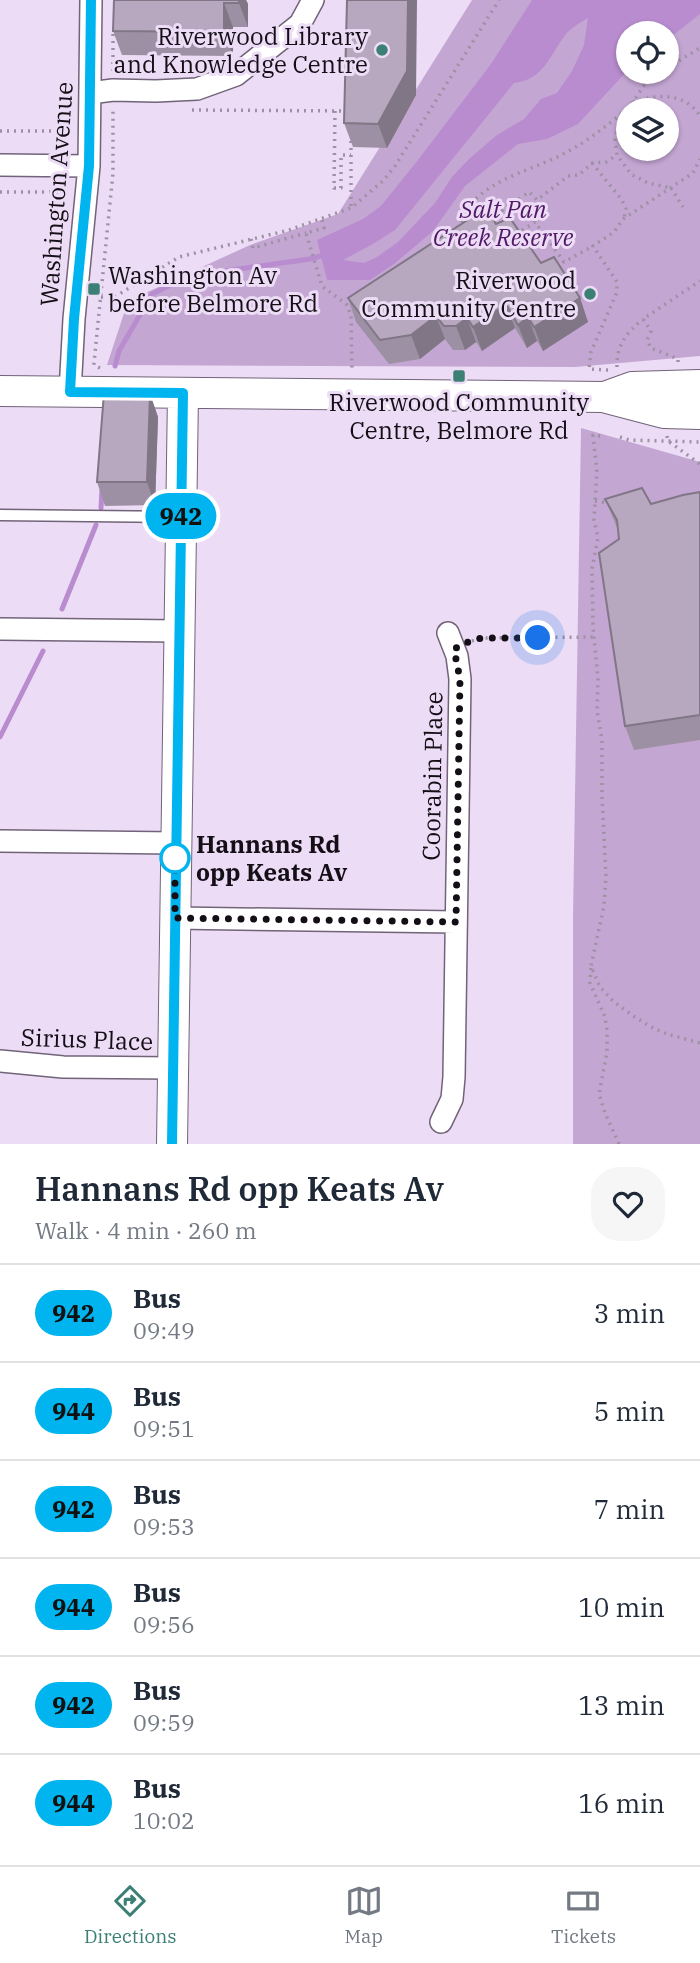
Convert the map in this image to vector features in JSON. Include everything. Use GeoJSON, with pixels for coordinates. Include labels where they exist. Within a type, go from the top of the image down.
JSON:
{"type":"FeatureCollection","features":[{"type":"Feature","properties":{"kind":"main road"},"geometry":{"type":"LineString","coordinates":[[603,397],[632,387],[690,378]]}},
{"type":"Feature","properties":{"kind":"main road"},"geometry":{"type":"LineString","coordinates":[[0,391],[603,397],[664,413],[700,414]]}},
{"type":"Feature","properties":{"kind":"main road"},"geometry":{"type":"LineString","coordinates":[[172,1144],[183,393]]}},
{"type":"Feature","properties":{"kind":"street","name":"Washington Avenue"},"geometry":{"type":"LineString","coordinates":[[70,392],[74,319],[89,166],[91,0]]}},
{"type":"Feature","properties":{"kind":"street"},"geometry":{"type":"LineString","coordinates":[[90,93],[113,90],[197,89],[236,75],[300,24],[313,0]]}},
{"type":"Feature","properties":{"kind":"street"},"geometry":{"type":"LineString","coordinates":[[0,165],[89,166]]}},
{"type":"Feature","properties":{"kind":"street"},"geometry":{"type":"LineString","coordinates":[[0,629],[179,631]]}},
{"type":"Feature","properties":{"kind":"street","name":"Coorabin Place"},"geometry":{"type":"LineString","coordinates":[[441,1122],[454,1088],[460,679],[451,641]]}},
{"type":"Feature","properties":{"kind":"street"},"geometry":{"type":"LineString","coordinates":[[0,841],[176,843]]}},
{"type":"Feature","properties":{"kind":"street"},"geometry":{"type":"LineString","coordinates":[[175,918],[456,922]]}},
{"type":"Feature","properties":{"kind":"street","name":"Sirius Place"},"geometry":{"type":"LineString","coordinates":[[0,1061],[63,1067],[173,1068]]}},
{"type":"Feature","properties":{"kind":"lane"},"geometry":{"type":"LineString","coordinates":[[0,515],[181,517]]}},
{"type":"Feature","properties":{"kind":"path"},"geometry":{"type":"LineString","coordinates":[[101,297],[113,298],[179,257],[322,219],[351,208],[383,181],[395,166],[499,0]]}},
{"type":"Feature","properties":{"kind":"path"},"geometry":{"type":"LineString","coordinates":[[679,61],[700,48]]}},
{"type":"Feature","properties":{"kind":"path"},"geometry":{"type":"LineString","coordinates":[[645,98],[666,95],[674,98]]}},
{"type":"Feature","properties":{"kind":"path"},"geometry":{"type":"LineString","coordinates":[[679,100],[698,109],[700,116]]}},
{"type":"Feature","properties":{"kind":"path"},"geometry":{"type":"LineString","coordinates":[[182,110],[351,111],[351,122]]}},
{"type":"Feature","properties":{"kind":"path"},"geometry":{"type":"LineString","coordinates":[[335,111],[334,188],[341,188],[341,155],[351,155]]}},
{"type":"Feature","properties":{"kind":"path"},"geometry":{"type":"LineString","coordinates":[[450,235],[476,198],[506,178],[566,153],[616,118]]}},
{"type":"Feature","properties":{"kind":"path"},"geometry":{"type":"LineString","coordinates":[[0,131],[64,131]]}},
{"type":"Feature","properties":{"kind":"path"},"geometry":{"type":"LineString","coordinates":[[351,133],[351,208]]}},
{"type":"Feature","properties":{"kind":"path"},"geometry":{"type":"LineString","coordinates":[[476,198],[490,219],[529,192],[537,200],[568,176],[579,175],[592,163],[606,162],[616,156]]}},
{"type":"Feature","properties":{"kind":"path"},"geometry":{"type":"LineString","coordinates":[[510,237],[536,222],[564,262],[614,232],[624,219],[693,173],[700,159]]}},
{"type":"Feature","properties":{"kind":"path"},"geometry":{"type":"LineString","coordinates":[[621,161],[631,174],[648,183],[671,188],[683,207]]}},
{"type":"Feature","properties":{"kind":"path"},"geometry":{"type":"LineString","coordinates":[[592,163],[622,200],[626,209],[624,219]]}},
{"type":"Feature","properties":{"kind":"path"},"geometry":{"type":"LineString","coordinates":[[0,192],[58,192]]}},
{"type":"Feature","properties":{"kind":"path"},"geometry":{"type":"LineString","coordinates":[[251,239],[253,248],[307,235],[324,228],[322,219]]}},
{"type":"Feature","properties":{"kind":"path"},"geometry":{"type":"LineString","coordinates":[[307,235],[322,286],[347,305],[351,315],[352,370]]}},
{"type":"Feature","properties":{"kind":"path"},"geometry":{"type":"LineString","coordinates":[[593,246],[617,282],[617,292],[591,352],[589,369],[617,370],[617,356],[630,330],[700,281]]}},
{"type":"Feature","properties":{"kind":"path"},"geometry":{"type":"LineString","coordinates":[[643,319],[651,331],[647,340],[651,348],[678,359],[690,378]]}},
{"type":"Feature","properties":{"kind":"path"},"geometry":{"type":"LineString","coordinates":[[600,436],[593,435],[597,472],[594,520],[598,538],[592,569],[607,876],[590,983],[605,1017],[607,1030],[607,1052],[599,1094],[619,1144]]}},
{"type":"Feature","properties":{"kind":"path"},"geometry":{"type":"LineString","coordinates":[[620,437],[629,440],[700,442]]}},
{"type":"Feature","properties":{"kind":"path"},"geometry":{"type":"LineString","coordinates":[[668,440],[700,464]]}},
{"type":"Feature","properties":{"kind":"path"},"geometry":{"type":"LineString","coordinates":[[595,501],[622,504]]}},
{"type":"Feature","properties":{"kind":"path"},"geometry":{"type":"LineString","coordinates":[[451,641],[482,638],[594,637]]}},
{"type":"Feature","properties":{"kind":"path"},"geometry":{"type":"LineString","coordinates":[[591,966],[600,987],[614,1002],[635,1017],[667,1034],[700,1043]]}},
{"type":"Feature","properties":{"kind":"green space","name":"Salt Pan Creek Reserve"},"geometry":{"type":"Polygon","coordinates":[[[472,0],[700,0],[700,356],[575,367],[107,365],[128,301],[250,245],[338,214],[472,0]]]}},
{"type":"Feature","properties":{"kind":"green space"},"geometry":{"type":"Polygon","coordinates":[[[581,428],[700,462],[700,1144],[573,1144],[573,917],[581,428]]]}},
{"type":"Feature","properties":{"kind":"shaded area"},"geometry":{"type":"Polygon","coordinates":[[[532,0],[700,0],[700,14],[679,31],[679,21],[616,21],[616,83],[578,124],[547,139],[518,144],[465,186],[433,231],[394,264],[370,280],[327,280],[317,240],[363,219],[381,206],[491,64],[532,0]],[[588,18],[566,34],[540,72],[514,83],[395,230],[343,260],[364,263],[398,242],[435,203],[452,177],[469,159],[497,135],[524,119],[541,99],[557,93],[572,71],[584,45],[588,18]]]}},
{"type":"Feature","properties":{"kind":"building"},"geometry":{"type":"Polygon","coordinates":[[[114,0],[239,0],[239,3],[224,3],[224,32],[113,31],[114,0]]]}},
{"type":"Feature","properties":{"kind":"building"},"geometry":{"type":"Polygon","coordinates":[[[347,0],[408,0],[407,71],[378,124],[344,123],[347,0]]]}},
{"type":"Feature","properties":{"kind":"building","name":"Riverwood Community Centre"},"geometry":{"type":"Polygon","coordinates":[[[486,208],[496,224],[510,218],[541,263],[554,257],[580,298],[534,327],[528,317],[518,325],[506,304],[473,327],[467,318],[456,326],[444,326],[436,316],[411,335],[380,340],[348,298],[486,208]]]}},
{"type":"Feature","properties":{"kind":"building"},"geometry":{"type":"Polygon","coordinates":[[[104,393],[150,394],[147,482],[97,482],[104,393]]]}},
{"type":"Feature","properties":{"kind":"building"},"geometry":{"type":"Polygon","coordinates":[[[642,488],[651,504],[700,492],[700,715],[625,726],[599,553],[619,539],[617,520],[605,499],[642,488]]]}},
{"type":"Feature","properties":{"kind":"waterway"},"geometry":{"type":"LineString","coordinates":[[115,366],[119,351],[152,294],[189,276],[324,255]]}},
{"type":"Feature","properties":{"kind":"waterway"},"geometry":{"type":"LineString","coordinates":[[101,508],[102,490]]}},
{"type":"Feature","properties":{"kind":"waterway"},"geometry":{"type":"LineString","coordinates":[[62,609],[96,525]]}},
{"type":"Feature","properties":{"kind":"waterway"},"geometry":{"type":"LineString","coordinates":[[0,737],[43,651]]}},
{"type":"Feature","properties":{"kind":"bus line","name":"942"},"geometry":{"type":"LineString","coordinates":[[91,0],[89,166],[74,319],[70,392],[183,393],[172,1144]]}},
{"type":"Feature","properties":{"kind":"place","name":"Riverwood Library and Knowledge Centre"},"geometry":{"type":"Point","coordinates":[382,50]}},
{"type":"Feature","properties":{"kind":"place","name":"Washington Av before Belmore Rd"},"geometry":{"type":"Point","coordinates":[94,289]}},
{"type":"Feature","properties":{"kind":"place","name":"Riverwood Community Centre"},"geometry":{"type":"Point","coordinates":[590,294]}},
{"type":"Feature","properties":{"kind":"place","name":"Riverwood Community Centre, Belmore Rd"},"geometry":{"type":"Point","coordinates":[459,376]}},
{"type":"Feature","properties":{"kind":"place","name":"Hannans Rd opp Keats Av"},"geometry":{"type":"Point","coordinates":[175,858]}},
{"type":"Feature","properties":{"kind":"route"},"geometry":{"type":"LineString","coordinates":[[175,858],[175,918],[456,922],[460,679],[454,649],[482,638],[538,638]]}}]}
